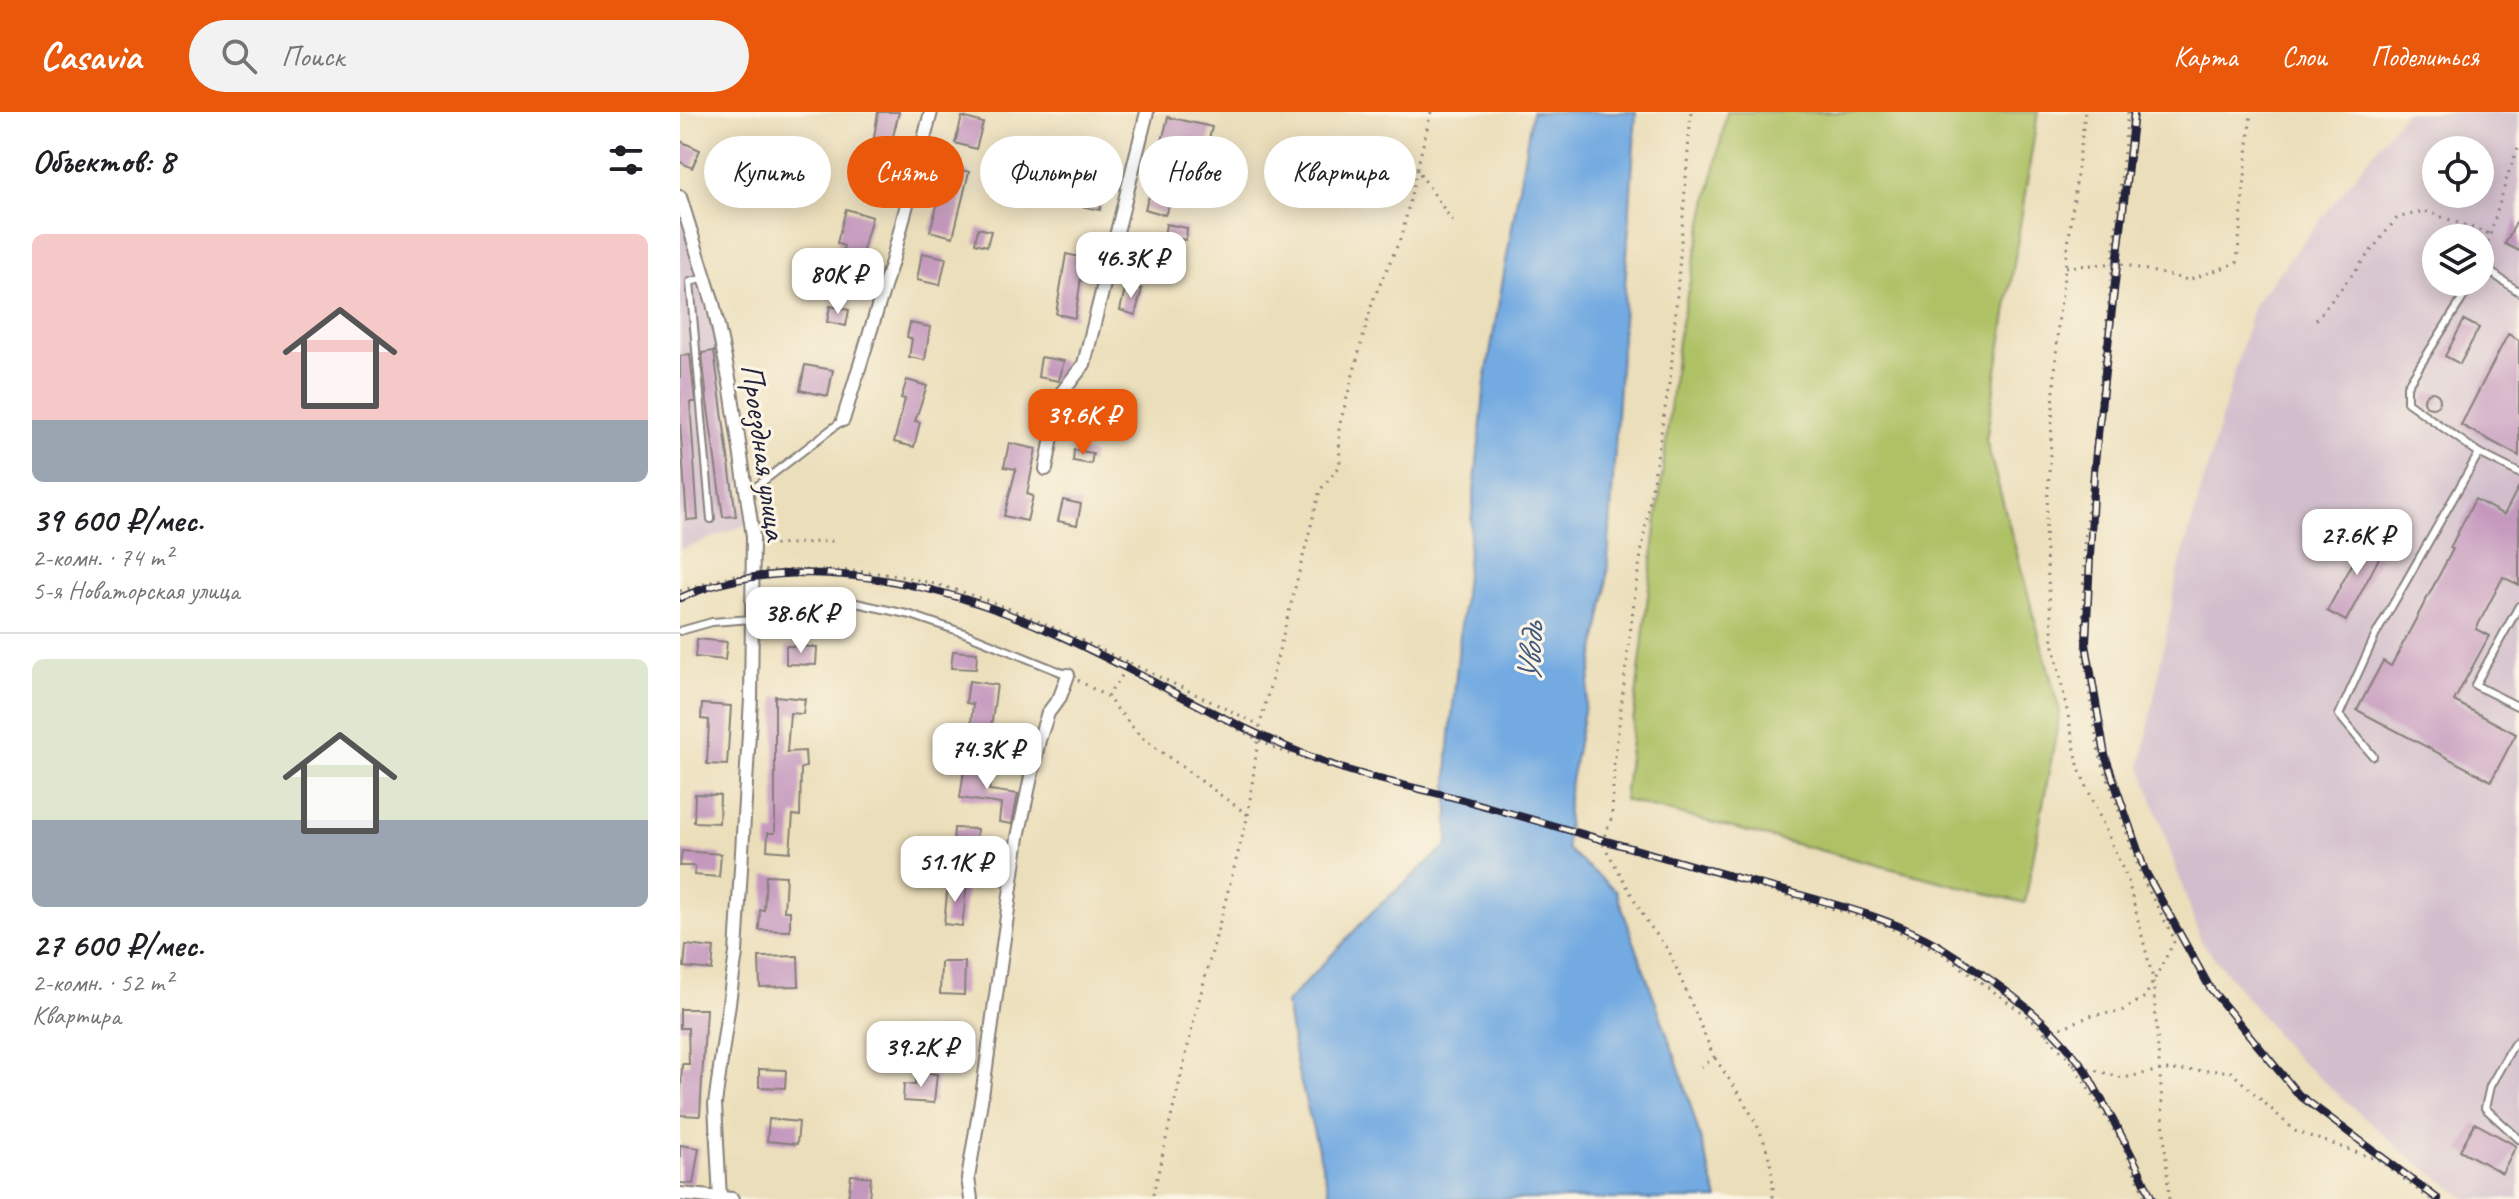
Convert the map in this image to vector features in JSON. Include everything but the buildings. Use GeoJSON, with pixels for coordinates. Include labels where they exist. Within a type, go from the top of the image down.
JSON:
{"type":"FeatureCollection","features":[{"type":"Feature","properties":{"kind":"street"},"geometry":{"type":"LineString","coordinates":[[843,420],[893,258],[931,112]]}},
{"type":"Feature","properties":{"kind":"street"},"geometry":{"type":"LineString","coordinates":[[1046,469],[1060,395],[1084,364],[1147,112]]}},
{"type":"Feature","properties":{"kind":"street","name":"Проездная улица"},"geometry":{"type":"LineString","coordinates":[[680,197],[705,278],[730,383],[753,536],[751,699],[736,953],[715,1104],[724,1198]]}},
{"type":"Feature","properties":{"kind":"street"},"geometry":{"type":"LineString","coordinates":[[971,1199],[968,1178],[1021,822],[1043,727],[1068,675]]}},
{"type":"Feature","properties":{"kind":"street"},"geometry":{"type":"LineString","coordinates":[[680,1194],[724,1198]]}},
{"type":"Feature","properties":{"kind":"lane"},"geometry":{"type":"LineString","coordinates":[[2494,274],[2519,292]]}},
{"type":"Feature","properties":{"kind":"lane"},"geometry":{"type":"LineString","coordinates":[[705,278],[690,282],[711,519]]}},
{"type":"Feature","properties":{"kind":"lane"},"geometry":{"type":"LineString","coordinates":[[2464,296],[2407,386],[2407,402],[2479,453],[2519,473]]}},
{"type":"Feature","properties":{"kind":"lane"},"geometry":{"type":"LineString","coordinates":[[747,493],[843,420]]}},
{"type":"Feature","properties":{"kind":"lane"},"geometry":{"type":"LineString","coordinates":[[2373,756],[2339,715],[2376,634],[2479,453]]}},
{"type":"Feature","properties":{"kind":"lane"},"geometry":{"type":"LineString","coordinates":[[680,631],[712,622],[752,619],[809,604],[834,601],[856,603],[911,615],[967,634],[1068,675]]}},
{"type":"Feature","properties":{"kind":"lane"},"geometry":{"type":"LineString","coordinates":[[2519,606],[2475,685],[2519,707]]}},
{"type":"Feature","properties":{"kind":"lane"},"geometry":{"type":"LineString","coordinates":[[2519,1040],[2490,1086],[2485,1108],[2519,1139]]}},
{"type":"Feature","properties":{"kind":"path"},"geometry":{"type":"LineString","coordinates":[[1152,1199],[1195,1016],[1248,815],[1260,725],[1320,490],[1340,466],[1339,427],[1373,300],[1402,235],[1431,112]]}},
{"type":"Feature","properties":{"kind":"path"},"geometry":{"type":"LineString","coordinates":[[1600,841],[1612,817],[1614,765],[1636,585],[1671,372],[1691,112]]}},
{"type":"Feature","properties":{"kind":"path"},"geometry":{"type":"LineString","coordinates":[[2085,112],[2058,324],[2045,540],[2053,642],[2079,769],[2128,881],[2153,979],[2169,1199]]}},
{"type":"Feature","properties":{"kind":"path"},"geometry":{"type":"LineString","coordinates":[[2046,1034],[2093,1015],[2120,1012],[2145,997],[2175,940],[2143,880],[2099,753],[2083,651],[2084,545],[2128,112]]}},
{"type":"Feature","properties":{"kind":"path"},"geometry":{"type":"LineString","coordinates":[[2065,267],[2113,264],[2188,280],[2237,263],[2251,112]]}},
{"type":"Feature","properties":{"kind":"path"},"geometry":{"type":"LineString","coordinates":[[2493,224],[2519,146]]}},
{"type":"Feature","properties":{"kind":"path"},"geometry":{"type":"LineString","coordinates":[[1417,169],[1453,222]]}},
{"type":"Feature","properties":{"kind":"path"},"geometry":{"type":"LineString","coordinates":[[2316,320],[2397,218],[2425,211],[2462,224]]}},
{"type":"Feature","properties":{"kind":"path"},"geometry":{"type":"LineString","coordinates":[[753,536],[776,545],[833,541]]}},
{"type":"Feature","properties":{"kind":"path"},"geometry":{"type":"LineString","coordinates":[[680,591],[752,574],[837,570],[915,579],[1027,614],[1260,725]]}},
{"type":"Feature","properties":{"kind":"path"},"geometry":{"type":"LineString","coordinates":[[1107,697],[1129,663]]}},
{"type":"Feature","properties":{"kind":"path"},"geometry":{"type":"LineString","coordinates":[[1126,670],[1276,749],[1356,776],[1439,795],[1878,922],[1942,953],[2036,1023],[2073,1064],[2120,1140],[2147,1199]]}},
{"type":"Feature","properties":{"kind":"path"},"geometry":{"type":"LineString","coordinates":[[1068,675],[1107,697],[1141,737],[1248,815]]}},
{"type":"Feature","properties":{"kind":"path"},"geometry":{"type":"LineString","coordinates":[[1600,841],[1647,922],[1669,951],[1714,1057],[1764,1136],[1774,1179],[1773,1199]]}},
{"type":"Feature","properties":{"kind":"path"},"geometry":{"type":"LineString","coordinates":[[1701,1067],[1714,1057]]}},
{"type":"Feature","properties":{"kind":"path"},"geometry":{"type":"LineString","coordinates":[[2073,1064],[2123,1078],[2161,1070],[2230,1071],[2295,1131],[2379,1160],[2430,1199]]}},
{"type":"Feature","properties":{"kind":"shaded area"},"geometry":{"type":"Polygon","coordinates":[[[2405,112],[2519,112],[2519,1199],[2467,1199],[2402,1151],[2291,1053],[2201,941],[2141,766],[2178,571],[2254,304],[2405,112]]]}},
{"type":"Feature","properties":{"kind":"shaded area"},"geometry":{"type":"Polygon","coordinates":[[[680,208],[718,349],[746,525],[680,550],[680,208]]]}},
{"type":"Feature","properties":{"kind":"green space"},"geometry":{"type":"Polygon","coordinates":[[[1727,112],[2038,112],[1986,440],[2060,712],[2025,903],[1624,800],[1679,332],[1727,112]]]}},
{"type":"Feature","properties":{"kind":"water","name":"Уводь"},"geometry":{"type":"Polygon","coordinates":[[[1532,112],[1636,112],[1606,592],[1568,797],[1567,849],[1616,891],[1683,1079],[1718,1199],[1331,1199],[1297,1068],[1286,1003],[1373,911],[1448,845],[1448,756],[1485,382],[1532,112]]]}},
{"type":"Feature","properties":{"kind":"railway"},"geometry":{"type":"LineString","coordinates":[[2134,112],[2094,471],[2086,644],[2105,755],[2145,871],[2210,988],[2299,1095],[2438,1199]]}},
{"type":"Feature","properties":{"kind":"railway"},"geometry":{"type":"LineString","coordinates":[[680,598],[743,579],[810,573],[878,579],[943,593],[1046,629],[1241,726],[1341,768],[1823,901],[1902,927],[1984,975],[2018,1000],[2064,1043],[2089,1076],[2152,1199]]}}]}
